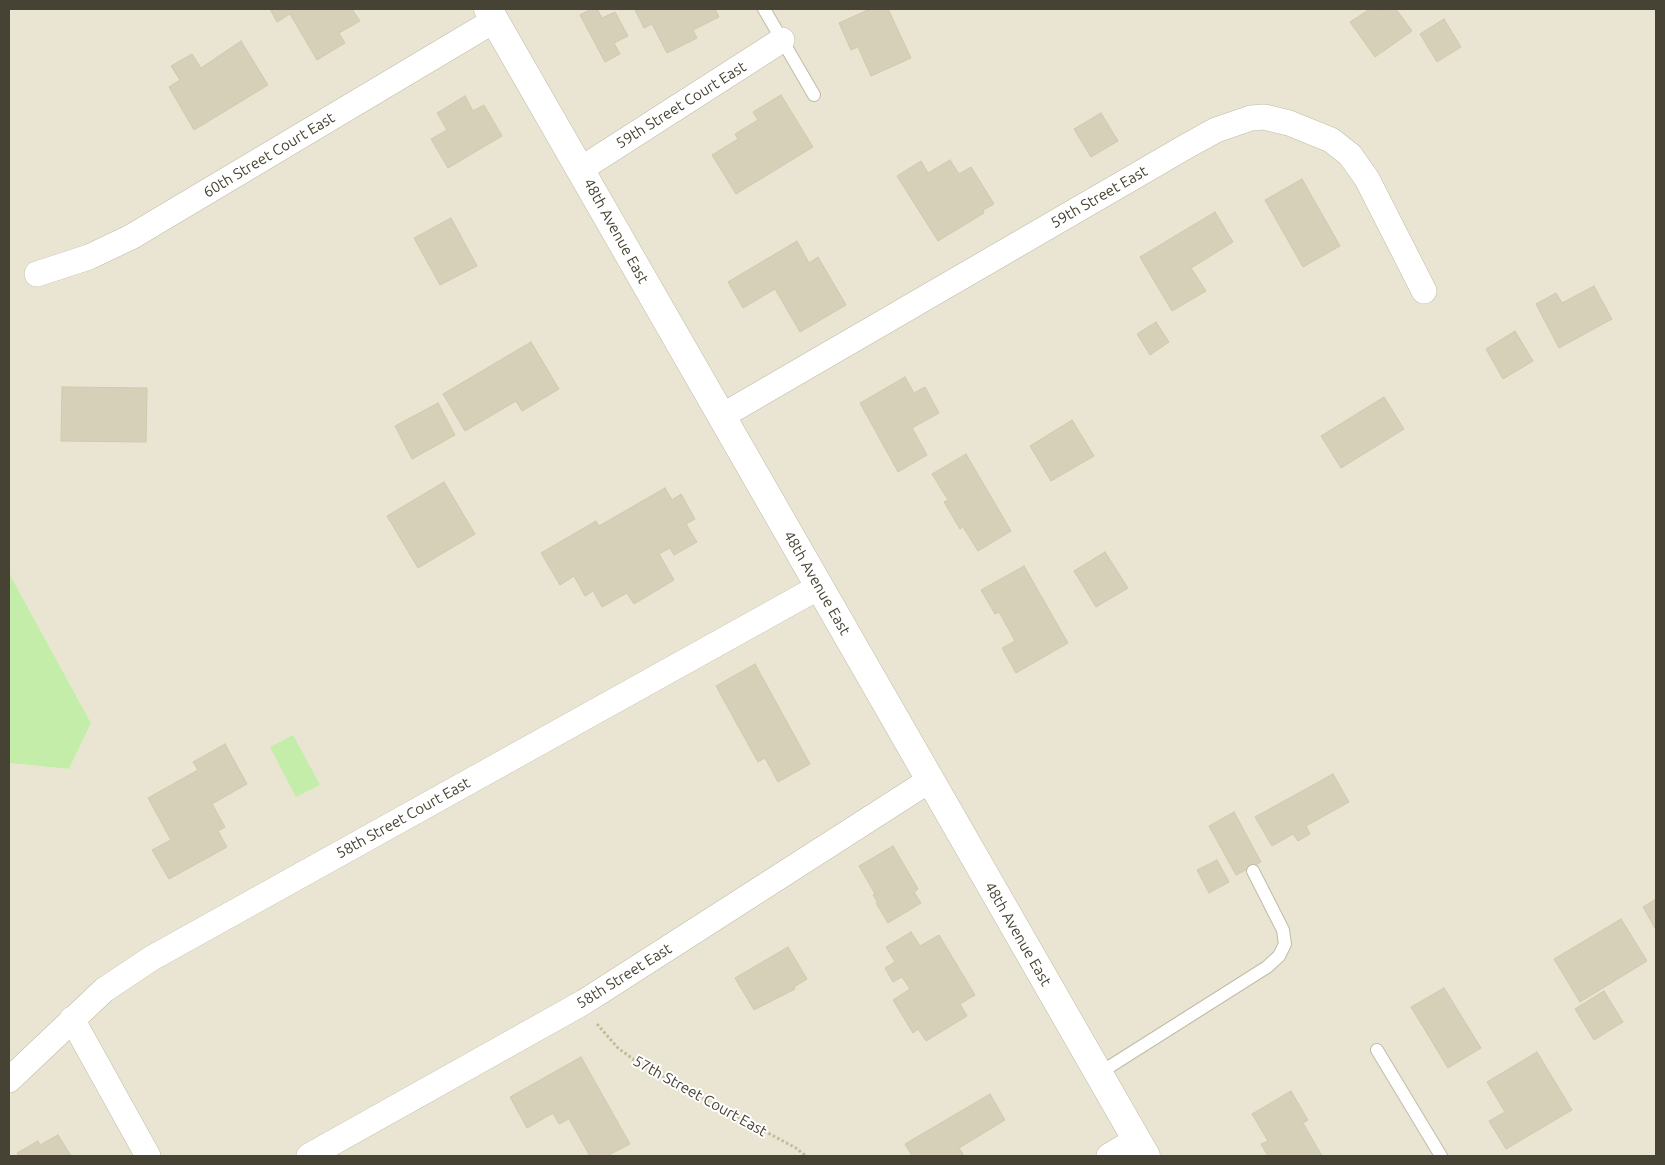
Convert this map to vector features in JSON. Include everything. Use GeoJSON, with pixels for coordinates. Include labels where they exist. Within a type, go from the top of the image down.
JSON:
{"type":"FeatureCollection","features":[{"type":"Feature","properties":{"kind":"street","name":"48th Avenue East"},"geometry":{"type":"LineString","coordinates":[[491,14],[1141,1148]]}},
{"type":"Feature","properties":{"kind":"street","name":"60th Street Court East"},"geometry":{"type":"LineString","coordinates":[[36,274],[88,257],[131,237],[491,14]]}},
{"type":"Feature","properties":{"kind":"street","name":"59th Street Court East"},"geometry":{"type":"LineString","coordinates":[[581,169],[782,40]]}},
{"type":"Feature","properties":{"kind":"street","name":"59th Street East"},"geometry":{"type":"LineString","coordinates":[[722,416],[1187,146],[1216,130],[1251,118],[1264,117],[1289,123],[1331,140],[1350,155],[1367,179],[1424,291]]}},
{"type":"Feature","properties":{"kind":"street","name":"58th Street Court East"},"geometry":{"type":"LineString","coordinates":[[9,1080],[104,990],[152,958],[819,587]]}},
{"type":"Feature","properties":{"kind":"street","name":"58th Street East"},"geometry":{"type":"LineString","coordinates":[[309,1156],[584,1002],[930,780]]}},
{"type":"Feature","properties":{"kind":"street"},"geometry":{"type":"LineString","coordinates":[[72,1019],[148,1156]]}},
{"type":"Feature","properties":{"kind":"street"},"geometry":{"type":"LineString","coordinates":[[1109,1156],[1141,1148]]}},
{"type":"Feature","properties":{"kind":"lane"},"geometry":{"type":"LineString","coordinates":[[764,9],[814,95]]}},
{"type":"Feature","properties":{"kind":"lane"},"geometry":{"type":"LineString","coordinates":[[1098,1074],[1267,967],[1279,956],[1285,944],[1283,930],[1254,871]]}},
{"type":"Feature","properties":{"kind":"lane"},"geometry":{"type":"LineString","coordinates":[[1377,1050],[1441,1156]]}},
{"type":"Feature","properties":{"kind":"path","name":"57th Street Court East"},"geometry":{"type":"LineString","coordinates":[[584,1002],[607,1037],[629,1057],[796,1148],[806,1156]]}},
{"type":"Feature","properties":{"kind":"shaded area"},"geometry":{"type":"Polygon","coordinates":[[[9,9],[1656,9],[1656,1156],[9,1156],[9,763],[69,769],[91,723],[9,573],[9,9]]]}},
{"type":"Feature","properties":{"kind":"green space"},"geometry":{"type":"Polygon","coordinates":[[[9,573],[91,723],[69,769],[9,763],[9,573]]]}},
{"type":"Feature","properties":{"kind":"green space"},"geometry":{"type":"Polygon","coordinates":[[[293,735],[320,785],[296,797],[270,747],[293,735]]]}},
{"type":"Feature","properties":{"kind":"building"},"geometry":{"type":"Polygon","coordinates":[[[270,9],[352,9],[360,21],[339,33],[345,43],[317,60],[290,14],[277,22],[270,9]]]}},
{"type":"Feature","properties":{"kind":"building"},"geometry":{"type":"Polygon","coordinates":[[[591,9],[597,9],[602,18],[615,12],[628,36],[614,43],[620,54],[605,62],[580,15],[591,9]]]}},
{"type":"Feature","properties":{"kind":"building"},"geometry":{"type":"Polygon","coordinates":[[[715,9],[719,17],[693,30],[697,38],[667,53],[652,24],[644,28],[635,10],[715,9]]]}},
{"type":"Feature","properties":{"kind":"building"},"geometry":{"type":"Polygon","coordinates":[[[870,9],[888,9],[911,58],[871,76],[858,47],[851,50],[839,23],[870,9]]]}},
{"type":"Feature","properties":{"kind":"building"},"geometry":{"type":"Polygon","coordinates":[[[1370,9],[1380,9],[1382,11],[1396,9],[1412,31],[1375,57],[1350,22],[1370,9]]]}},
{"type":"Feature","properties":{"kind":"building"},"geometry":{"type":"Polygon","coordinates":[[[1444,19],[1461,47],[1437,62],[1420,34],[1444,19]]]}},
{"type":"Feature","properties":{"kind":"building"},"geometry":{"type":"Polygon","coordinates":[[[241,41],[268,85],[194,130],[169,87],[180,80],[171,66],[192,54],[201,68],[241,41]]]}},
{"type":"Feature","properties":{"kind":"building"},"geometry":{"type":"Polygon","coordinates":[[[781,95],[813,147],[736,194],[712,155],[738,139],[735,134],[758,120],[753,112],[781,95]]]}},
{"type":"Feature","properties":{"kind":"building"},"geometry":{"type":"Polygon","coordinates":[[[465,96],[473,111],[484,105],[502,136],[448,168],[431,139],[447,130],[437,113],[465,96]]]}},
{"type":"Feature","properties":{"kind":"building"},"geometry":{"type":"Polygon","coordinates":[[[1101,113],[1118,141],[1091,157],[1074,129],[1101,113]]]}},
{"type":"Feature","properties":{"kind":"building"},"geometry":{"type":"Polygon","coordinates":[[[950,160],[959,174],[971,167],[994,204],[983,210],[984,213],[938,241],[897,176],[921,161],[928,173],[950,160]]]}},
{"type":"Feature","properties":{"kind":"building"},"geometry":{"type":"Polygon","coordinates":[[[1302,179],[1340,246],[1303,267],[1265,200],[1302,179]]]}},
{"type":"Feature","properties":{"kind":"building"},"geometry":{"type":"Polygon","coordinates":[[[1215,212],[1233,242],[1191,268],[1206,291],[1172,311],[1140,257],[1215,212]]]}},
{"type":"Feature","properties":{"kind":"building"},"geometry":{"type":"Polygon","coordinates":[[[451,218],[477,266],[440,285],[414,238],[451,218]]]}},
{"type":"Feature","properties":{"kind":"building"},"geometry":{"type":"Polygon","coordinates":[[[797,241],[809,263],[818,257],[846,305],[800,332],[775,289],[743,308],[728,282],[797,241]]]}},
{"type":"Feature","properties":{"kind":"building"},"geometry":{"type":"Polygon","coordinates":[[[1594,286],[1612,319],[1559,348],[1536,304],[1556,293],[1562,303],[1594,286]]]}},
{"type":"Feature","properties":{"kind":"building"},"geometry":{"type":"Polygon","coordinates":[[[1156,322],[1169,342],[1150,355],[1137,334],[1156,322]]]}},
{"type":"Feature","properties":{"kind":"building"},"geometry":{"type":"Polygon","coordinates":[[[1515,331],[1533,361],[1503,379],[1486,349],[1515,331]]]}},
{"type":"Feature","properties":{"kind":"building"},"geometry":{"type":"Polygon","coordinates":[[[531,342],[559,389],[522,411],[516,401],[465,431],[443,394],[531,342]]]}},
{"type":"Feature","properties":{"kind":"building"},"geometry":{"type":"Polygon","coordinates":[[[905,377],[914,393],[925,387],[939,413],[912,428],[927,455],[898,472],[860,403],[905,377]]]}},
{"type":"Feature","properties":{"kind":"building"},"geometry":{"type":"Polygon","coordinates":[[[62,387],[147,388],[146,442],[61,441],[62,387]]]}},
{"type":"Feature","properties":{"kind":"building"},"geometry":{"type":"Polygon","coordinates":[[[1384,397],[1404,429],[1341,468],[1321,436],[1384,397]]]}},
{"type":"Feature","properties":{"kind":"building"},"geometry":{"type":"Polygon","coordinates":[[[438,403],[455,435],[412,459],[395,426],[438,403]]]}},
{"type":"Feature","properties":{"kind":"building"},"geometry":{"type":"Polygon","coordinates":[[[1072,420],[1094,456],[1051,481],[1030,446],[1072,420]]]}},
{"type":"Feature","properties":{"kind":"building"},"geometry":{"type":"Polygon","coordinates":[[[966,454],[1011,531],[978,551],[963,527],[960,529],[944,502],[948,500],[932,474],[966,454]]]}},
{"type":"Feature","properties":{"kind":"building"},"geometry":{"type":"Polygon","coordinates":[[[444,482],[475,534],[418,568],[387,516],[444,482]]]}},
{"type":"Feature","properties":{"kind":"building"},"geometry":{"type":"Polygon","coordinates":[[[665,488],[672,500],[681,494],[695,519],[686,524],[697,542],[674,555],[670,548],[659,554],[674,580],[634,604],[627,593],[602,607],[593,591],[585,596],[574,576],[560,585],[541,553],[596,521],[599,526],[665,488]]]}},
{"type":"Feature","properties":{"kind":"building"},"geometry":{"type":"Polygon","coordinates":[[[1105,552],[1128,588],[1096,607],[1074,571],[1105,552]]]}},
{"type":"Feature","properties":{"kind":"building"},"geometry":{"type":"Polygon","coordinates":[[[1024,566],[1068,643],[1016,673],[1002,648],[1015,641],[999,612],[995,614],[981,590],[1024,566]]]}},
{"type":"Feature","properties":{"kind":"building"},"geometry":{"type":"Polygon","coordinates":[[[755,664],[810,764],[778,782],[765,758],[758,762],[716,686],[755,664]]]}},
{"type":"Feature","properties":{"kind":"building"},"geometry":{"type":"Polygon","coordinates":[[[225,744],[247,784],[212,804],[225,827],[218,831],[227,847],[169,879],[152,850],[171,840],[148,798],[198,770],[193,762],[225,744]]]}},
{"type":"Feature","properties":{"kind":"building"},"geometry":{"type":"Polygon","coordinates":[[[1333,774],[1349,802],[1306,826],[1310,834],[1298,841],[1293,834],[1272,846],[1255,817],[1333,774]]]}},
{"type":"Feature","properties":{"kind":"building"},"geometry":{"type":"Polygon","coordinates":[[[1234,812],[1261,862],[1236,875],[1209,826],[1234,812]]]}},
{"type":"Feature","properties":{"kind":"building"},"geometry":{"type":"Polygon","coordinates":[[[893,846],[918,889],[914,892],[921,903],[888,923],[876,903],[877,901],[873,895],[875,894],[859,866],[893,846]]]}},
{"type":"Feature","properties":{"kind":"building"},"geometry":{"type":"Polygon","coordinates":[[[1217,860],[1229,882],[1209,893],[1197,870],[1217,860]]]}},
{"type":"Feature","properties":{"kind":"building"},"geometry":{"type":"Polygon","coordinates":[[[1656,899],[1656,930],[1643,907],[1656,899]]]}},
{"type":"Feature","properties":{"kind":"building"},"geometry":{"type":"Polygon","coordinates":[[[1621,919],[1647,961],[1580,1002],[1554,959],[1621,919]]]}},
{"type":"Feature","properties":{"kind":"building"},"geometry":{"type":"Polygon","coordinates":[[[911,932],[920,946],[939,935],[975,995],[960,1004],[967,1016],[926,1041],[918,1029],[913,1033],[893,1000],[910,989],[902,977],[893,982],[885,968],[895,962],[886,947],[911,932]]]}},
{"type":"Feature","properties":{"kind":"building"},"geometry":{"type":"Polygon","coordinates":[[[788,947],[807,979],[794,987],[795,989],[754,1010],[735,978],[788,947]]]}},
{"type":"Feature","properties":{"kind":"building"},"geometry":{"type":"Polygon","coordinates":[[[1444,988],[1481,1048],[1448,1068],[1411,1007],[1444,988]]]}},
{"type":"Feature","properties":{"kind":"building"},"geometry":{"type":"Polygon","coordinates":[[[1604,991],[1623,1022],[1594,1040],[1575,1009],[1604,991]]]}},
{"type":"Feature","properties":{"kind":"building"},"geometry":{"type":"Polygon","coordinates":[[[1537,1052],[1572,1110],[1506,1149],[1489,1121],[1505,1112],[1487,1082],[1537,1052]]]}},
{"type":"Feature","properties":{"kind":"building"},"geometry":{"type":"Polygon","coordinates":[[[581,1057],[630,1144],[607,1156],[590,1156],[569,1119],[559,1124],[553,1113],[527,1128],[510,1097],[581,1057]]]}},
{"type":"Feature","properties":{"kind":"building"},"geometry":{"type":"Polygon","coordinates":[[[1291,1091],[1308,1120],[1303,1123],[1322,1156],[1268,1156],[1261,1144],[1268,1141],[1252,1114],[1291,1091]]]}},
{"type":"Feature","properties":{"kind":"building"},"geometry":{"type":"Polygon","coordinates":[[[990,1094],[1005,1120],[959,1148],[964,1156],[912,1156],[905,1144],[990,1094]]]}},
{"type":"Feature","properties":{"kind":"building"},"geometry":{"type":"Polygon","coordinates":[[[58,1135],[71,1156],[19,1156],[17,1153],[38,1141],[40,1145],[58,1135]]]}}]}
